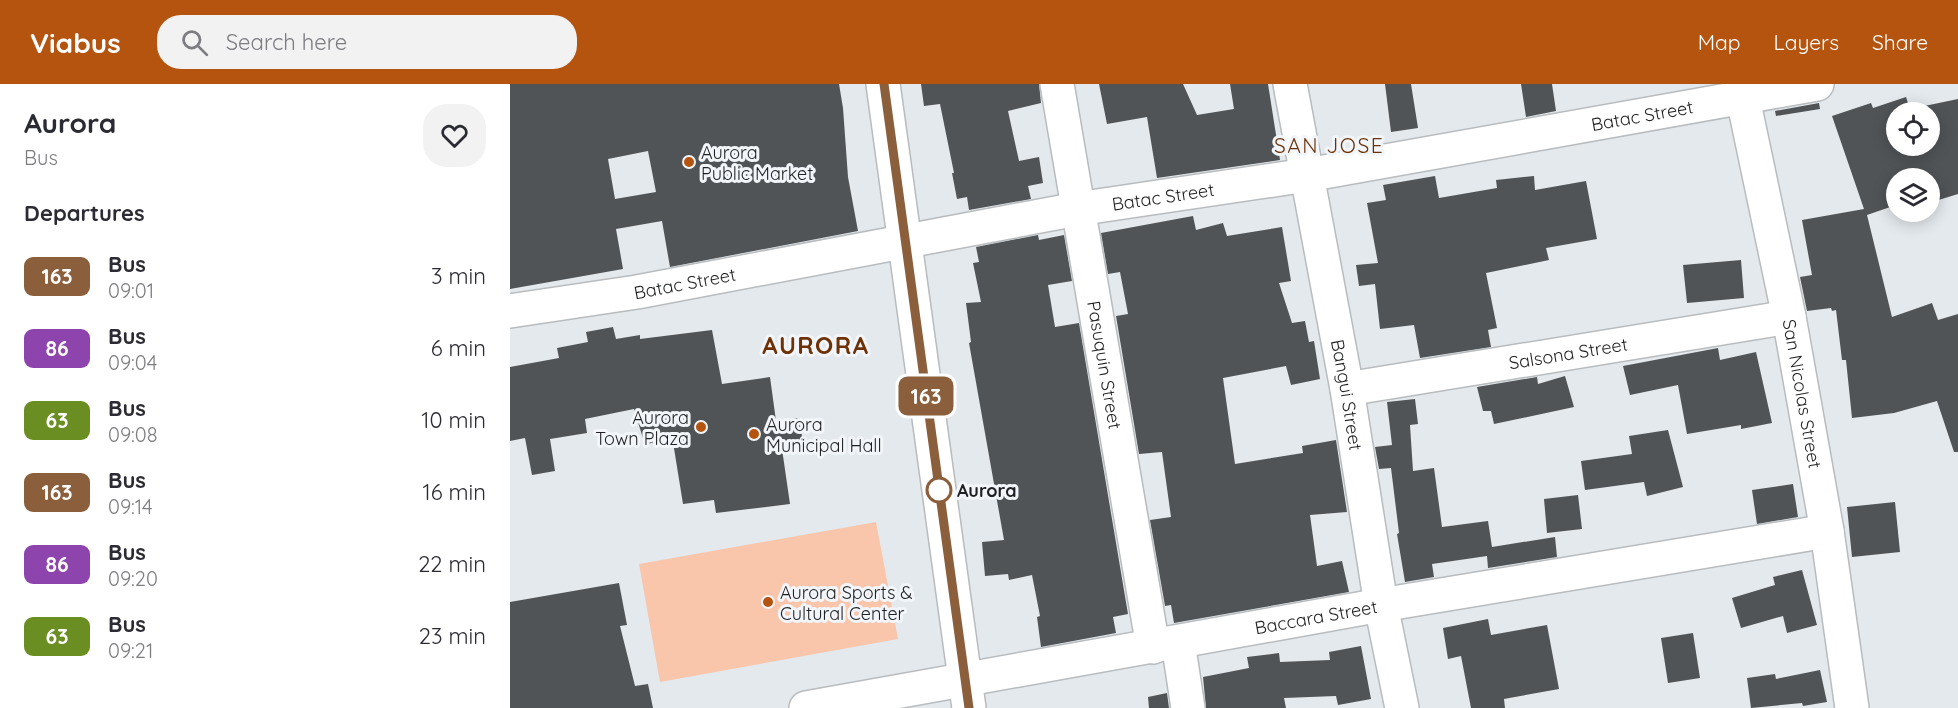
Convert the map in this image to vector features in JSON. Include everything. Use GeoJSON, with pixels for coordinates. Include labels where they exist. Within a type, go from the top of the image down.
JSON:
{"type":"FeatureCollection","features":[{"type":"Feature","properties":{"kind":"main road"},"geometry":{"type":"LineString","coordinates":[[884,84],[967,694]]}},
{"type":"Feature","properties":{"kind":"main road","name":"Pasuquin Street"},"geometry":{"type":"LineString","coordinates":[[1057,84],[1077,209],[1166,645],[1188,708]]}},
{"type":"Feature","properties":{"kind":"main road","name":"Bangui Street"},"geometry":{"type":"LineString","coordinates":[[1290,84],[1347,389],[1381,605],[1402,708]]}},
{"type":"Feature","properties":{"kind":"main road","name":"Batac Street"},"geometry":{"type":"LineString","coordinates":[[510,311],[637,292],[1077,209],[1307,175],[1741,91],[1817,84]]}},
{"type":"Feature","properties":{"kind":"main road","name":"San Nicolas Street"},"geometry":{"type":"LineString","coordinates":[[1741,91],[1789,317],[1827,531],[1852,708]]}},
{"type":"Feature","properties":{"kind":"main road","name":"Salsona Street"},"geometry":{"type":"LineString","coordinates":[[1347,389],[1789,317]]}},
{"type":"Feature","properties":{"kind":"main road","name":"Baccara Street"},"geometry":{"type":"LineString","coordinates":[[806,708],[967,694],[1166,645],[1381,605],[1827,531]]}},
{"type":"Feature","properties":{"kind":"shaded area","name":"Aurora Sports & Cultural Center"},"geometry":{"type":"Polygon","coordinates":[[[876,522],[898,639],[660,682],[639,564],[876,522]]]}},
{"type":"Feature","properties":{"kind":"building","name":"Aurora Public Market"},"geometry":{"type":"Polygon","coordinates":[[[510,84],[839,84],[848,177],[858,231],[670,267],[662,221],[616,229],[623,269],[510,289],[510,84]],[[648,151],[608,159],[615,199],[656,192],[648,151]]]}},
{"type":"Feature","properties":{"kind":"building"},"geometry":{"type":"Polygon","coordinates":[[[921,84],[1039,84],[1041,103],[1008,111],[1019,161],[1039,157],[1043,183],[1028,186],[1031,199],[969,210],[967,197],[957,199],[940,104],[924,106],[921,84]]]}},
{"type":"Feature","properties":{"kind":"building"},"geometry":{"type":"Polygon","coordinates":[[[1099,84],[1183,84],[1197,115],[1234,109],[1230,84],[1268,84],[1280,160],[1157,178],[1147,117],[1107,124],[1099,84]]]}},
{"type":"Feature","properties":{"kind":"building"},"geometry":{"type":"Polygon","coordinates":[[[1385,84],[1411,84],[1418,128],[1391,132],[1385,84]]]}},
{"type":"Feature","properties":{"kind":"building"},"geometry":{"type":"Polygon","coordinates":[[[1521,84],[1552,84],[1556,111],[1526,117],[1521,84]]]}},
{"type":"Feature","properties":{"kind":"building"},"geometry":{"type":"Polygon","coordinates":[[[1906,97],[1908,102],[1891,102],[1906,97]]]}},
{"type":"Feature","properties":{"kind":"building"},"geometry":{"type":"Polygon","coordinates":[[[1958,99],[1958,194],[1940,200],[1940,168],[1886,168],[1886,208],[1867,215],[1892,317],[1932,303],[1938,320],[1958,314],[1958,452],[1954,452],[1937,401],[1894,413],[1852,418],[1846,360],[1842,360],[1836,310],[1832,311],[1831,308],[1807,311],[1800,277],[1812,275],[1802,220],[1864,209],[1832,116],[1871,103],[1873,108],[1886,104],[1886,156],[1940,156],[1940,103],[1958,99]]]}},
{"type":"Feature","properties":{"kind":"building"},"geometry":{"type":"Polygon","coordinates":[[[1819,103],[1820,109],[1776,116],[1775,111],[1819,103]]]}},
{"type":"Feature","properties":{"kind":"building"},"geometry":{"type":"Polygon","coordinates":[[[1435,176],[1439,198],[1497,188],[1496,180],[1534,176],[1535,190],[1586,181],[1597,239],[1546,248],[1549,260],[1486,273],[1497,328],[1488,330],[1491,347],[1420,358],[1414,325],[1380,329],[1375,284],[1359,286],[1356,265],[1378,263],[1367,203],[1386,200],[1383,185],[1435,176]]]}},
{"type":"Feature","properties":{"kind":"building"},"geometry":{"type":"Polygon","coordinates":[[[1193,216],[1196,230],[1223,223],[1227,236],[1282,227],[1291,281],[1279,283],[1292,323],[1305,321],[1309,342],[1314,341],[1320,379],[1291,385],[1286,366],[1223,378],[1235,464],[1303,453],[1302,446],[1336,440],[1347,512],[1310,515],[1317,566],[1342,561],[1349,592],[1174,623],[1171,605],[1165,606],[1150,520],[1171,517],[1162,452],[1139,454],[1116,316],[1128,314],[1120,272],[1108,274],[1101,233],[1193,216]]]}},
{"type":"Feature","properties":{"kind":"building"},"geometry":{"type":"Polygon","coordinates":[[[1038,235],[1039,240],[1064,235],[1072,281],[1048,285],[1055,327],[1079,323],[1128,614],[1113,617],[1116,633],[1041,647],[1037,617],[1040,616],[1032,575],[1009,580],[1008,574],[985,576],[982,542],[1004,540],[969,343],[971,342],[966,303],[981,302],[973,263],[979,262],[976,247],[1038,235]]]}},
{"type":"Feature","properties":{"kind":"building"},"geometry":{"type":"Polygon","coordinates":[[[1741,260],[1744,298],[1687,303],[1683,265],[1741,260]]]}},
{"type":"Feature","properties":{"kind":"building"},"geometry":{"type":"Polygon","coordinates":[[[613,327],[616,339],[640,335],[640,339],[712,330],[722,384],[770,377],[776,421],[800,418],[803,446],[782,449],[790,504],[716,513],[714,500],[683,504],[672,436],[645,445],[634,409],[585,419],[587,433],[550,439],[555,471],[532,475],[525,438],[510,441],[510,367],[559,358],[557,348],[588,342],[586,332],[613,327]]]}},
{"type":"Feature","properties":{"kind":"building"},"geometry":{"type":"Polygon","coordinates":[[[1718,348],[1720,360],[1756,352],[1772,423],[1741,429],[1741,425],[1687,434],[1678,385],[1630,395],[1623,366],[1718,348]]]}},
{"type":"Feature","properties":{"kind":"building"},"geometry":{"type":"Polygon","coordinates":[[[1565,376],[1574,407],[1494,424],[1491,411],[1483,411],[1477,387],[1537,377],[1538,384],[1565,376]]]}},
{"type":"Feature","properties":{"kind":"building"},"geometry":{"type":"Polygon","coordinates":[[[1415,399],[1418,424],[1410,425],[1413,471],[1434,468],[1442,527],[1488,521],[1492,547],[1555,537],[1557,557],[1488,568],[1487,556],[1432,564],[1434,577],[1405,582],[1397,534],[1399,533],[1391,468],[1379,469],[1375,447],[1392,445],[1387,402],[1415,399]]]}},
{"type":"Feature","properties":{"kind":"building"},"geometry":{"type":"Polygon","coordinates":[[[1668,430],[1683,487],[1647,496],[1644,482],[1585,490],[1581,461],[1632,454],[1629,436],[1668,430]]]}},
{"type":"Feature","properties":{"kind":"building"},"geometry":{"type":"Polygon","coordinates":[[[1793,484],[1798,517],[1757,524],[1752,490],[1793,484]]]}},
{"type":"Feature","properties":{"kind":"building"},"geometry":{"type":"Polygon","coordinates":[[[1578,495],[1582,529],[1547,533],[1544,499],[1578,495]]]}},
{"type":"Feature","properties":{"kind":"building"},"geometry":{"type":"Polygon","coordinates":[[[1895,502],[1900,552],[1852,557],[1847,507],[1895,502]]]}},
{"type":"Feature","properties":{"kind":"building"},"geometry":{"type":"Polygon","coordinates":[[[1802,570],[1817,625],[1787,633],[1783,616],[1741,628],[1732,598],[1775,585],[1773,577],[1802,570]]]}},
{"type":"Feature","properties":{"kind":"building"},"geometry":{"type":"Polygon","coordinates":[[[619,583],[627,625],[620,626],[635,686],[648,684],[653,708],[510,708],[510,602],[619,583]]]}},
{"type":"Feature","properties":{"kind":"building"},"geometry":{"type":"Polygon","coordinates":[[[1488,619],[1491,635],[1547,625],[1559,689],[1504,699],[1505,708],[1471,708],[1461,656],[1448,659],[1443,628],[1488,619]]]}},
{"type":"Feature","properties":{"kind":"building"},"geometry":{"type":"Polygon","coordinates":[[[1693,633],[1700,678],[1668,683],[1661,638],[1693,633]]]}},
{"type":"Feature","properties":{"kind":"building"},"geometry":{"type":"Polygon","coordinates":[[[1361,646],[1371,699],[1338,705],[1336,696],[1284,698],[1286,708],[1206,708],[1203,677],[1249,668],[1247,657],[1279,653],[1280,662],[1330,660],[1329,652],[1361,646]]]}},
{"type":"Feature","properties":{"kind":"building"},"geometry":{"type":"Polygon","coordinates":[[[1820,670],[1827,702],[1803,706],[1802,703],[1751,708],[1747,678],[1775,674],[1776,679],[1820,670]]]}},
{"type":"Feature","properties":{"kind":"building"},"geometry":{"type":"Polygon","coordinates":[[[1167,693],[1169,708],[1149,708],[1148,697],[1167,693]]]}},
{"type":"Feature","properties":{"kind":"bus line","name":"163"},"geometry":{"type":"LineString","coordinates":[[884,84],[969,708]]}},
{"type":"Feature","properties":{"kind":"place","name":"Aurora Public Market"},"geometry":{"type":"Point","coordinates":[689,162]}},
{"type":"Feature","properties":{"kind":"place","name":"Aurora Town Plaza"},"geometry":{"type":"Point","coordinates":[701,427]}},
{"type":"Feature","properties":{"kind":"place","name":"Aurora Municipal Hall"},"geometry":{"type":"Point","coordinates":[754,434]}},
{"type":"Feature","properties":{"kind":"place","name":"Aurora"},"geometry":{"type":"Point","coordinates":[939,490]}},
{"type":"Feature","properties":{"kind":"place","name":"Aurora Sports & Cultural Center"},"geometry":{"type":"Point","coordinates":[768,602]}},
{"type":"Feature","properties":{"kind":"district","name":"SAN JOSE"},"geometry":{"type":"Point","coordinates":[1329,145]}},
{"type":"Feature","properties":{"kind":"district","name":"AURORA"},"geometry":{"type":"Point","coordinates":[816,345]}}]}
